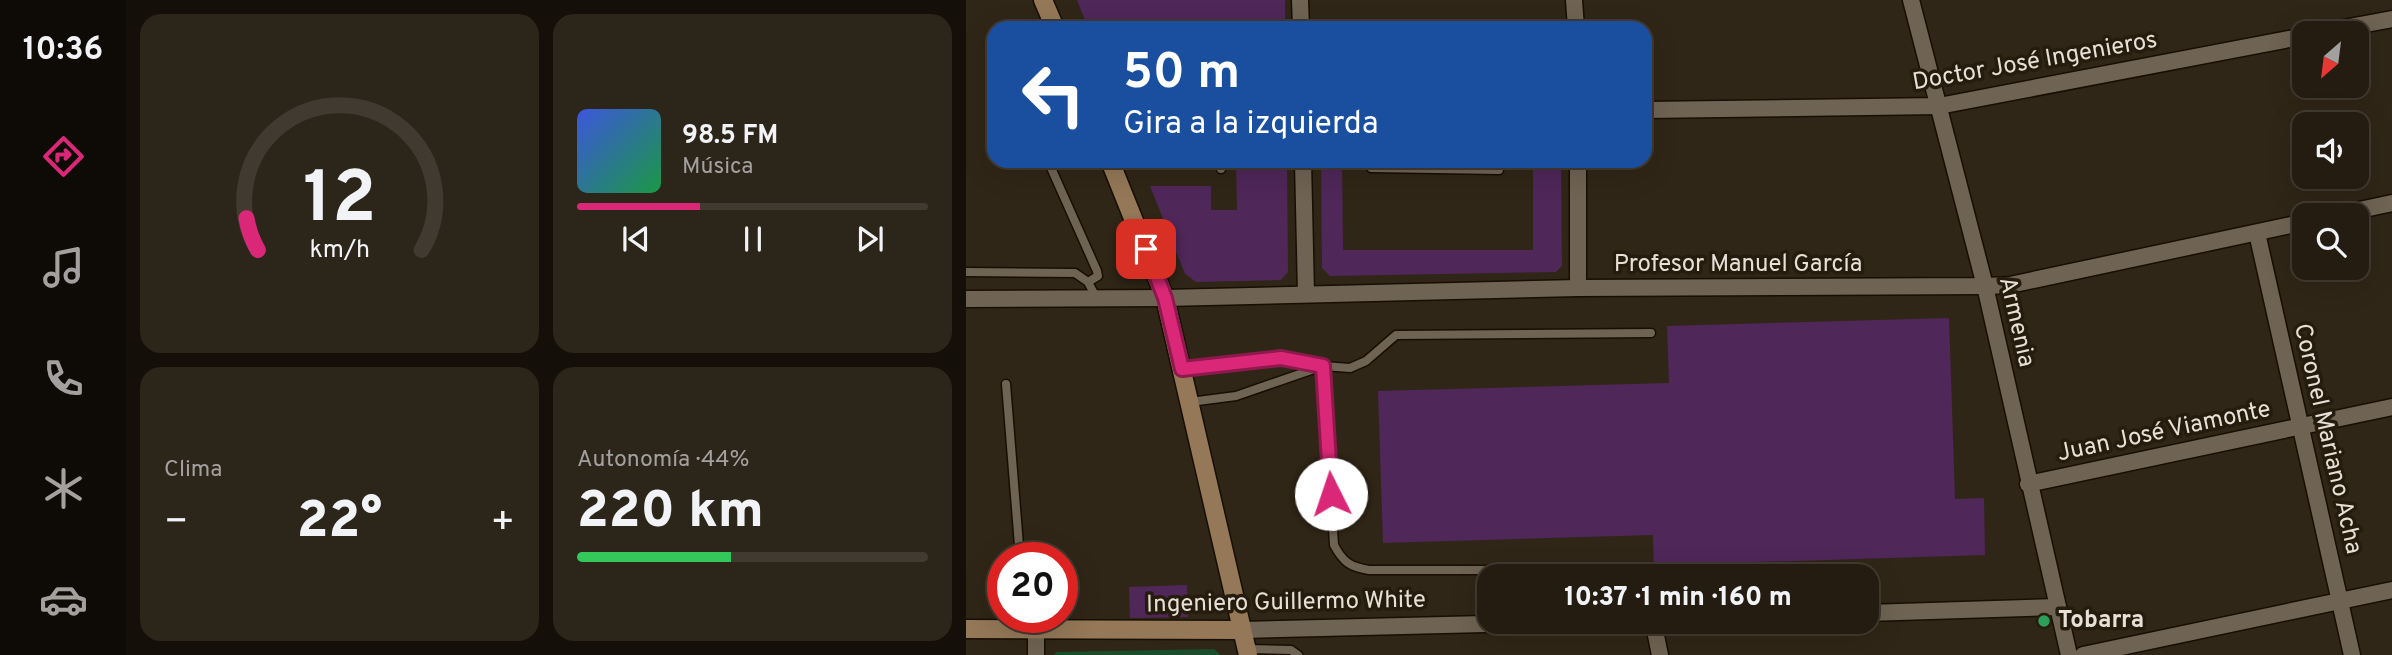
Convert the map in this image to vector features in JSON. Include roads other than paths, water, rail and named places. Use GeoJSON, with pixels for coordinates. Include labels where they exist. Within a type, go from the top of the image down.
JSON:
{"type":"FeatureCollection","features":[{"type":"Feature","properties":{"kind":"main road"},"geometry":{"type":"LineString","coordinates":[[1044,0],[1052,21]]}},
{"type":"Feature","properties":{"kind":"main road"},"geometry":{"type":"LineString","coordinates":[[1113,168],[1165,298],[1247,652]]}},
{"type":"Feature","properties":{"kind":"main road","name":"Ingeniero Guillermo White"},"geometry":{"type":"LineString","coordinates":[[1078,626],[1242,630]]}},
{"type":"Feature","properties":{"kind":"main road","name":"Ingeniero Guillermo White"},"geometry":{"type":"LineString","coordinates":[[966,629],[987,628]]}},
{"type":"Feature","properties":{"kind":"street"},"geometry":{"type":"LineString","coordinates":[[1300,0],[1301,21]]}},
{"type":"Feature","properties":{"kind":"street"},"geometry":{"type":"LineString","coordinates":[[1574,0],[1576,21]]}},
{"type":"Feature","properties":{"kind":"street","name":"Armenia"},"geometry":{"type":"LineString","coordinates":[[1911,0],[1985,286],[2069,655]]}},
{"type":"Feature","properties":{"kind":"street"},"geometry":{"type":"LineString","coordinates":[[2370,23],[2392,19]]}},
{"type":"Feature","properties":{"kind":"street","name":"Doctor José Ingenieros"},"geometry":{"type":"LineString","coordinates":[[1652,110],[1939,106],[2292,38]]}},
{"type":"Feature","properties":{"kind":"street"},"geometry":{"type":"LineString","coordinates":[[1303,168],[1306,294]]}},
{"type":"Feature","properties":{"kind":"street"},"geometry":{"type":"LineString","coordinates":[[1578,168],[1578,288]]}},
{"type":"Feature","properties":{"kind":"street"},"geometry":{"type":"LineString","coordinates":[[2369,208],[2392,203]]}},
{"type":"Feature","properties":{"kind":"street","name":"Profesor Manuel García"},"geometry":{"type":"LineString","coordinates":[[966,299],[1165,298],[1578,288],[2010,285],[2292,225]]}},
{"type":"Feature","properties":{"kind":"street","name":"Coronel Mariano Acha"},"geometry":{"type":"LineString","coordinates":[[2257,233],[2352,655]]}},
{"type":"Feature","properties":{"kind":"street","name":"Juan José Viamonte"},"geometry":{"type":"LineString","coordinates":[[2028,484],[2392,407]]}},
{"type":"Feature","properties":{"kind":"street"},"geometry":{"type":"LineString","coordinates":[[2083,655],[2392,590]]}},
{"type":"Feature","properties":{"kind":"street"},"geometry":{"type":"LineString","coordinates":[[1879,613],[2058,607]]}},
{"type":"Feature","properties":{"kind":"street","name":"Ingeniero Guillermo White"},"geometry":{"type":"LineString","coordinates":[[1242,630],[1477,624]]}},
{"type":"Feature","properties":{"kind":"street"},"geometry":{"type":"LineString","coordinates":[[1030,633],[1036,655]]}},
{"type":"Feature","properties":{"kind":"street"},"geometry":{"type":"LineString","coordinates":[[1656,634],[1660,655]]}},
{"type":"Feature","properties":{"kind":"lane"},"geometry":{"type":"LineString","coordinates":[[1051,168],[1097,271],[1098,276],[1088,282]]}},
{"type":"Feature","properties":{"kind":"lane"},"geometry":{"type":"LineString","coordinates":[[1371,168],[1499,170]]}},
{"type":"Feature","properties":{"kind":"lane"},"geometry":{"type":"LineString","coordinates":[[966,272],[1074,273],[1088,282],[1097,299]]}},
{"type":"Feature","properties":{"kind":"lane"},"geometry":{"type":"LineString","coordinates":[[1182,369],[1281,358],[1350,368],[1366,360],[1396,335],[1651,333]]}},
{"type":"Feature","properties":{"kind":"lane"},"geometry":{"type":"LineString","coordinates":[[1190,401],[1236,396],[1323,366]]}},
{"type":"Feature","properties":{"kind":"lane"},"geometry":{"type":"LineString","coordinates":[[1323,366],[1334,545],[1342,559],[1352,567],[1369,570],[1477,570]]}},
{"type":"Feature","properties":{"kind":"lane"},"geometry":{"type":"LineString","coordinates":[[1006,384],[1019,542]]}},
{"type":"Feature","properties":{"kind":"lane"},"geometry":{"type":"LineString","coordinates":[[1247,652],[1291,650],[1298,655]]}},
{"type":"Feature","properties":{"kind":"place","name":"Tobarra"},"geometry":{"type":"Point","coordinates":[2044,621]}}]}
